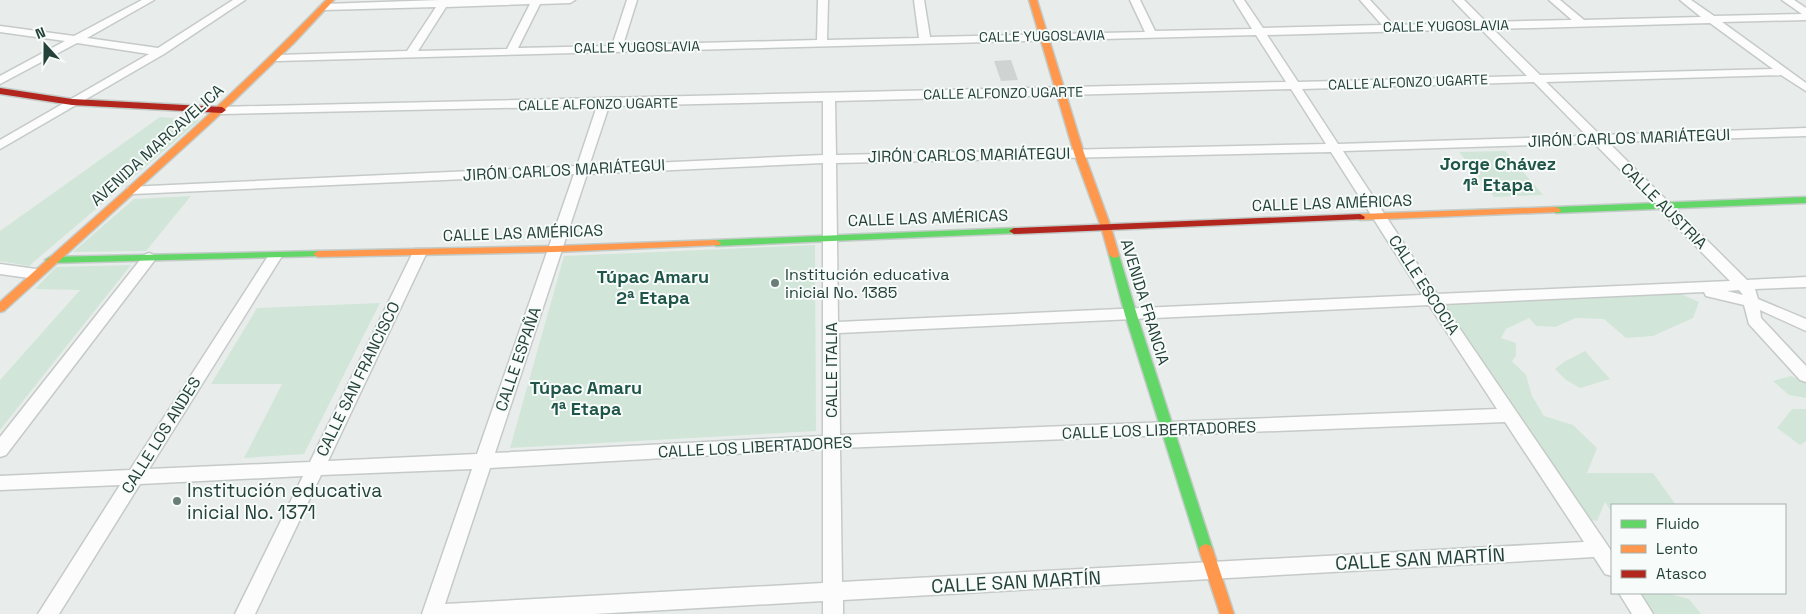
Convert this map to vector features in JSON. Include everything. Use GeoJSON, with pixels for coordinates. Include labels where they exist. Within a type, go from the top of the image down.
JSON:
{"type":"FeatureCollection","features":[{"type":"Feature","properties":{"kind":"street"},"geometry":{"type":"LineString","coordinates":[[0,81],[149,0]]}},
{"type":"Feature","properties":{"kind":"street"},"geometry":{"type":"LineString","coordinates":[[0,145],[160,52],[240,0]]}},
{"type":"Feature","properties":{"kind":"street"},"geometry":{"type":"LineString","coordinates":[[512,50],[537,0]]}},
{"type":"Feature","properties":{"kind":"street"},"geometry":{"type":"LineString","coordinates":[[327,4],[570,0]]}},
{"type":"Feature","properties":{"kind":"street"},"geometry":{"type":"LineString","coordinates":[[617,47],[632,0]]}},
{"type":"Feature","properties":{"kind":"street"},"geometry":{"type":"LineString","coordinates":[[822,42],[823,0]]}},
{"type":"Feature","properties":{"kind":"street"},"geometry":{"type":"LineString","coordinates":[[920,0],[925,40]]}},
{"type":"Feature","properties":{"kind":"street","name":"AVENIDA FRANCIA"},"geometry":{"type":"LineString","coordinates":[[1033,0],[1079,152],[1106,227],[1131,316],[1227,614]]}},
{"type":"Feature","properties":{"kind":"street"},"geometry":{"type":"LineString","coordinates":[[1135,0],[1152,34]]}},
{"type":"Feature","properties":{"kind":"street","name":"CALLE ESCOCIA"},"geometry":{"type":"LineString","coordinates":[[1239,0],[1433,300],[1611,567]]}},
{"type":"Feature","properties":{"kind":"street"},"geometry":{"type":"LineString","coordinates":[[1365,0],[1389,27]]}},
{"type":"Feature","properties":{"kind":"street","name":"CALLE AUSTRIA"},"geometry":{"type":"LineString","coordinates":[[1458,0],[1743,285],[1750,293],[1754,320],[1805,373]]}},
{"type":"Feature","properties":{"kind":"street"},"geometry":{"type":"LineString","coordinates":[[1554,0],[1580,22]]}},
{"type":"Feature","properties":{"kind":"street"},"geometry":{"type":"LineString","coordinates":[[1685,0],[1806,88]]}},
{"type":"Feature","properties":{"kind":"street"},"geometry":{"type":"LineString","coordinates":[[1787,0],[1806,12]]}},
{"type":"Feature","properties":{"kind":"street"},"geometry":{"type":"LineString","coordinates":[[411,53],[444,1]]}},
{"type":"Feature","properties":{"kind":"street","name":"AVENIDA MARCAVELICA"},"geometry":{"type":"LineString","coordinates":[[0,308],[50,260],[133,190],[222,110],[277,58],[327,4]]}},
{"type":"Feature","properties":{"kind":"street","name":"CALLE YUGOSLAVIA"},"geometry":{"type":"LineString","coordinates":[[277,58],[617,47],[1806,17]]}},
{"type":"Feature","properties":{"kind":"street"},"geometry":{"type":"LineString","coordinates":[[0,29],[160,52]]}},
{"type":"Feature","properties":{"kind":"street","name":"CALLE ALFONZO UGARTE"},"geometry":{"type":"LineString","coordinates":[[222,110],[604,104],[829,96],[1061,92],[1784,72]]}},
{"type":"Feature","properties":{"kind":"street"},"geometry":{"type":"LineString","coordinates":[[0,91],[72,102],[222,110]]}},
{"type":"Feature","properties":{"kind":"street","name":"CALLE ITALIA"},"geometry":{"type":"LineString","coordinates":[[829,96],[833,614]]}},
{"type":"Feature","properties":{"kind":"street","name":"CALLE ESPAÑA"},"geometry":{"type":"LineString","coordinates":[[432,614],[604,104]]}},
{"type":"Feature","properties":{"kind":"street","name":"JIRÓN CARLOS MARIÁTEGUI"},"geometry":{"type":"LineString","coordinates":[[133,190],[829,159],[1079,152],[1334,148],[1806,132]]}},
{"type":"Feature","properties":{"kind":"street","name":"CALLE LAS AMÉRICAS"},"geometry":{"type":"LineString","coordinates":[[50,260],[555,249],[1806,200]]}},
{"type":"Feature","properties":{"kind":"street","name":"CALLE SAN FRANCISCO"},"geometry":{"type":"LineString","coordinates":[[245,614],[420,252]]}},
{"type":"Feature","properties":{"kind":"street","name":"CALLE LOS ANDES"},"geometry":{"type":"LineString","coordinates":[[48,614],[274,256]]}},
{"type":"Feature","properties":{"kind":"street"},"geometry":{"type":"LineString","coordinates":[[0,450],[149,258]]}},
{"type":"Feature","properties":{"kind":"street"},"geometry":{"type":"LineString","coordinates":[[0,269],[36,274]]}},
{"type":"Feature","properties":{"kind":"street"},"geometry":{"type":"LineString","coordinates":[[830,328],[1131,316],[1806,282]]}},
{"type":"Feature","properties":{"kind":"street"},"geometry":{"type":"LineString","coordinates":[[1692,288],[1751,302],[1806,326]]}},
{"type":"Feature","properties":{"kind":"street","name":"CALLE LOS LIBERTADORES"},"geometry":{"type":"LineString","coordinates":[[0,483],[484,461],[831,442],[1510,415]]}},
{"type":"Feature","properties":{"kind":"street","name":"CALLE SAN MARTÍN"},"geometry":{"type":"LineString","coordinates":[[432,614],[1599,549]]}},
{"type":"Feature","properties":{"kind":"street"},"geometry":{"type":"LineString","coordinates":[[1629,594],[1643,614]]}},
{"type":"Feature","properties":{"kind":"green space"},"geometry":{"type":"Polygon","coordinates":[[[160,117],[200,120],[29,266],[0,261],[0,231],[160,117]]]}},
{"type":"Feature","properties":{"kind":"green space"},"geometry":{"type":"Polygon","coordinates":[[[1505,151],[1543,195],[1494,197],[1459,152],[1505,151]]]}},
{"type":"Feature","properties":{"kind":"green space"},"geometry":{"type":"Polygon","coordinates":[[[191,196],[146,251],[73,252],[134,199],[191,196]]]}},
{"type":"Feature","properties":{"kind":"green space"},"geometry":{"type":"Polygon","coordinates":[[[815,245],[816,431],[510,448],[564,256],[815,245]]]}},
{"type":"Feature","properties":{"kind":"green space"},"geometry":{"type":"Polygon","coordinates":[[[131,265],[0,430],[0,380],[80,290],[35,289],[56,267],[131,265]]]}},
{"type":"Feature","properties":{"kind":"green space"},"geometry":{"type":"Polygon","coordinates":[[[1677,292],[1699,302],[1693,318],[1653,336],[1626,338],[1604,319],[1576,318],[1555,327],[1536,326],[1529,318],[1506,329],[1501,338],[1516,343],[1516,356],[1512,361],[1526,375],[1532,396],[1544,416],[1573,425],[1597,448],[1587,473],[1653,473],[1675,504],[1611,504],[1611,511],[1605,502],[1597,521],[1584,519],[1433,300],[1677,292]]]}},
{"type":"Feature","properties":{"kind":"green space"},"geometry":{"type":"Polygon","coordinates":[[[380,303],[304,454],[244,458],[282,384],[211,384],[257,308],[380,303]]]}},
{"type":"Feature","properties":{"kind":"green space"},"geometry":{"type":"Polygon","coordinates":[[[1585,351],[1610,379],[1580,388],[1566,380],[1555,369],[1585,351]]]}},
{"type":"Feature","properties":{"kind":"green space"},"geometry":{"type":"Polygon","coordinates":[[[1791,376],[1806,382],[1806,398],[1789,395],[1773,381],[1791,376]]]}},
{"type":"Feature","properties":{"kind":"green space"},"geometry":{"type":"Polygon","coordinates":[[[1792,409],[1806,409],[1806,441],[1800,445],[1777,428],[1792,409]]]}},
{"type":"Feature","properties":{"kind":"green space"},"geometry":{"type":"Polygon","coordinates":[[[1630,594],[1671,594],[1689,599],[1701,614],[1643,614],[1630,594]]]}},
{"type":"Feature","properties":{"kind":"building"},"geometry":{"type":"Polygon","coordinates":[[[1011,60],[1018,80],[1001,81],[994,61],[1011,60]]]}},
{"type":"Feature","properties":{"kind":"traffic: fast"},"geometry":{"type":"LineString","coordinates":[[1556,210],[1806,200]]}},
{"type":"Feature","properties":{"kind":"traffic: fast"},"geometry":{"type":"LineString","coordinates":[[716,243],[1014,231]]}},
{"type":"Feature","properties":{"kind":"traffic: fast"},"geometry":{"type":"LineString","coordinates":[[50,260],[318,254]]}},
{"type":"Feature","properties":{"kind":"traffic: fast"},"geometry":{"type":"LineString","coordinates":[[1114,255],[1131,315],[1206,550]]}},
{"type":"Feature","properties":{"kind":"traffic: slow"},"geometry":{"type":"LineString","coordinates":[[0,308],[251,81],[330,0]]}},
{"type":"Feature","properties":{"kind":"traffic: slow"},"geometry":{"type":"LineString","coordinates":[[1033,0],[1079,153],[1106,227],[1114,255]]}},
{"type":"Feature","properties":{"kind":"traffic: slow"},"geometry":{"type":"LineString","coordinates":[[1360,217],[1556,210]]}},
{"type":"Feature","properties":{"kind":"traffic: slow"},"geometry":{"type":"LineString","coordinates":[[318,254],[555,249],[716,243]]}},
{"type":"Feature","properties":{"kind":"traffic: slow"},"geometry":{"type":"LineString","coordinates":[[1206,550],[1227,614]]}},
{"type":"Feature","properties":{"kind":"traffic: jam"},"geometry":{"type":"LineString","coordinates":[[0,91],[72,102],[222,110]]}},
{"type":"Feature","properties":{"kind":"traffic: jam"},"geometry":{"type":"LineString","coordinates":[[1014,231],[1360,217]]}},
{"type":"Feature","properties":{"kind":"place","name":"Institución educativa inicial No. 1385"},"geometry":{"type":"Point","coordinates":[775,283]}},
{"type":"Feature","properties":{"kind":"place","name":"Institución educativa inicial No. 1371"},"geometry":{"type":"Point","coordinates":[177,501]}},
{"type":"Feature","properties":{"kind":"district","name":"Jorge Chávez 1ª Etapa"},"geometry":{"type":"Point","coordinates":[1498,173]}},
{"type":"Feature","properties":{"kind":"district","name":"Túpac Amaru 2ª Etapa"},"geometry":{"type":"Point","coordinates":[653,286]}},
{"type":"Feature","properties":{"kind":"district","name":"Túpac Amaru 1ª Etapa"},"geometry":{"type":"Point","coordinates":[586,397]}}]}
